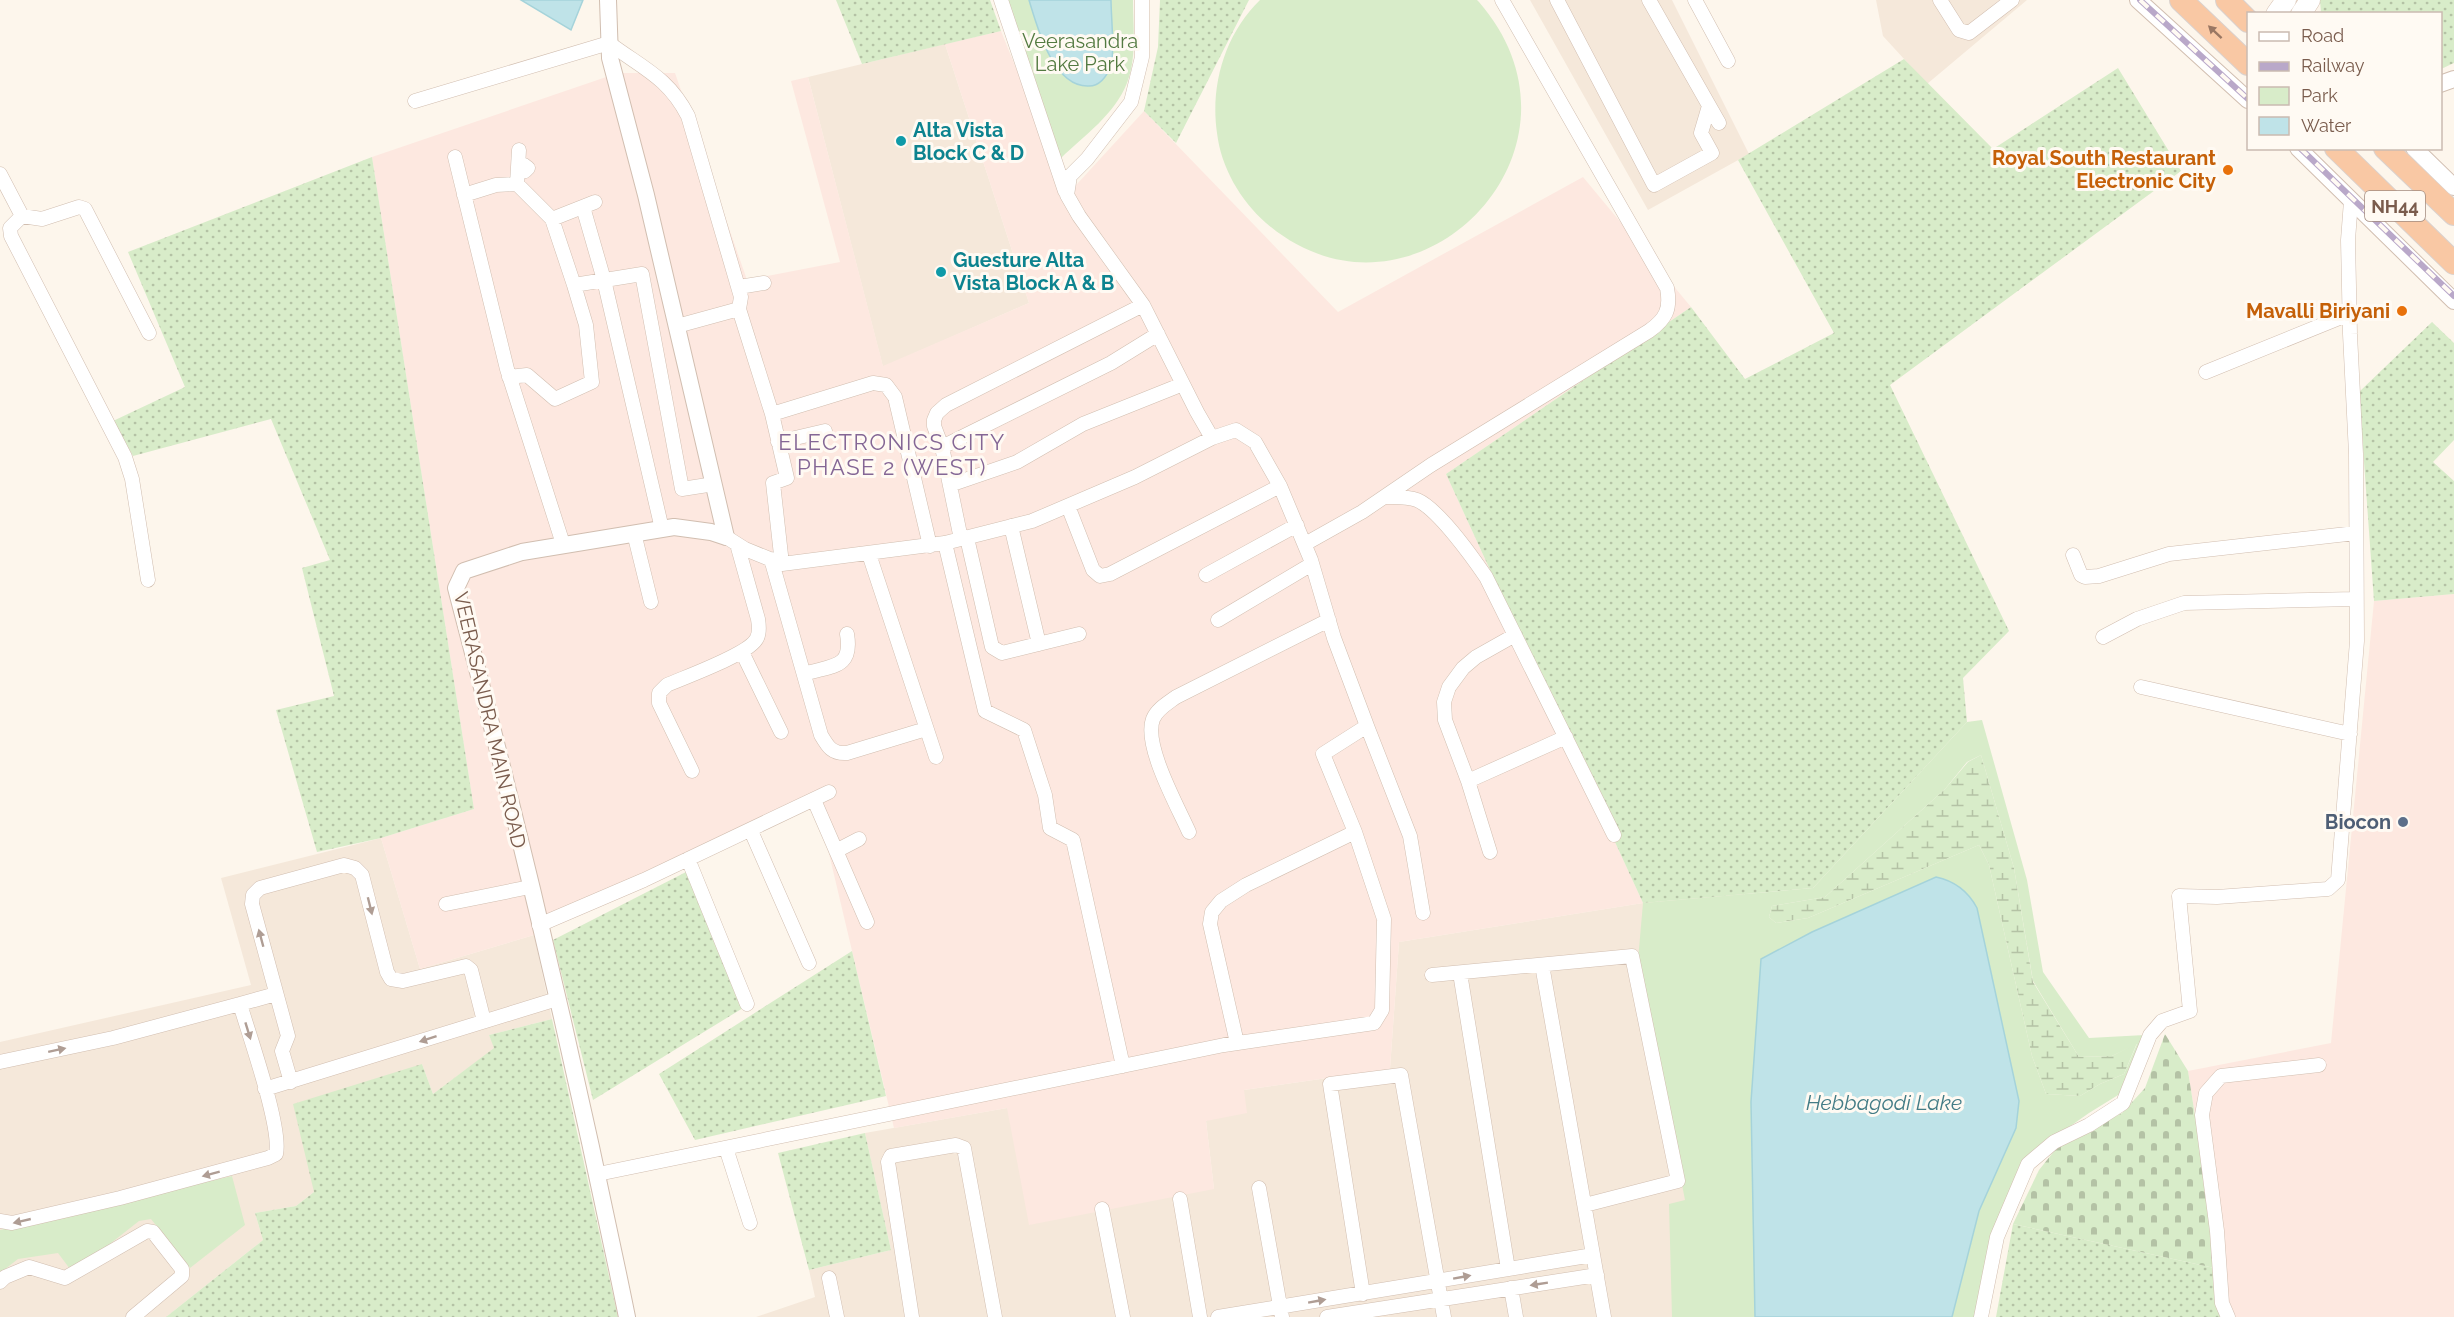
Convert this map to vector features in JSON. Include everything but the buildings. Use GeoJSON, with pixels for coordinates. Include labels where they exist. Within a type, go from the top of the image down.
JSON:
{"type":"FeatureCollection","features":[{"type":"Feature","properties":{"kind":"highway"},"geometry":{"type":"LineString","coordinates":[[2181,0],[2247,63]]}},
{"type":"Feature","properties":{"kind":"highway"},"geometry":{"type":"LineString","coordinates":[[2227,0],[2247,20]]}},
{"type":"Feature","properties":{"kind":"highway","name":"NH44"},"geometry":{"type":"LineString","coordinates":[[2338,150],[2454,263]]}},
{"type":"Feature","properties":{"kind":"highway","name":"NH44"},"geometry":{"type":"LineString","coordinates":[[2387,150],[2454,214]]}},
{"type":"Feature","properties":{"kind":"street"},"geometry":{"type":"LineString","coordinates":[[608,0],[610,58],[714,484],[759,629],[757,638],[742,652],[667,686],[659,693],[659,703],[692,771]]}},
{"type":"Feature","properties":{"kind":"street"},"geometry":{"type":"LineString","coordinates":[[1001,0],[1067,195],[1079,216],[1143,305],[1212,438]]}},
{"type":"Feature","properties":{"kind":"street"},"geometry":{"type":"LineString","coordinates":[[1067,195],[1070,176],[1087,159],[1131,102],[1142,57],[1142,0]]}},
{"type":"Feature","properties":{"kind":"street"},"geometry":{"type":"LineString","coordinates":[[1305,544],[1385,497],[1431,465],[1649,331],[1667,314],[1669,302],[1666,288],[1502,0]]}},
{"type":"Feature","properties":{"kind":"street"},"geometry":{"type":"LineString","coordinates":[[1557,0],[1654,185],[1712,153],[1701,133],[1709,106]]}},
{"type":"Feature","properties":{"kind":"street"},"geometry":{"type":"LineString","coordinates":[[1649,0],[1719,123]]}},
{"type":"Feature","properties":{"kind":"street"},"geometry":{"type":"LineString","coordinates":[[1695,0],[1728,61]]}},
{"type":"Feature","properties":{"kind":"street"},"geometry":{"type":"LineString","coordinates":[[1940,0],[1959,30],[1969,33],[2012,0]]}},
{"type":"Feature","properties":{"kind":"street"},"geometry":{"type":"LineString","coordinates":[[2138,0],[2247,99]]}},
{"type":"Feature","properties":{"kind":"street"},"geometry":{"type":"LineString","coordinates":[[415,101],[609,43]]}},
{"type":"Feature","properties":{"kind":"street"},"geometry":{"type":"LineString","coordinates":[[609,43],[668,85],[688,116],[739,287],[741,297],[739,309],[772,414],[787,478],[773,483],[776,562],[821,735],[829,748],[838,754],[926,729]]}},
{"type":"Feature","properties":{"kind":"street"},"geometry":{"type":"LineString","coordinates":[[517,184],[519,150]]}},
{"type":"Feature","properties":{"kind":"street"},"geometry":{"type":"LineString","coordinates":[[2300,150],[2454,301]]}},
{"type":"Feature","properties":{"kind":"street"},"geometry":{"type":"LineString","coordinates":[[2416,150],[2454,187]]}},
{"type":"Feature","properties":{"kind":"street"},"geometry":{"type":"LineString","coordinates":[[455,157],[509,377],[563,544]]}},
{"type":"Feature","properties":{"kind":"street"},"geometry":{"type":"LineString","coordinates":[[0,174],[22,216]]}},
{"type":"Feature","properties":{"kind":"street"},"geometry":{"type":"LineString","coordinates":[[464,195],[496,185],[517,184],[552,219],[586,325],[592,382],[555,399],[527,375],[509,377]]}},
{"type":"Feature","properties":{"kind":"street"},"geometry":{"type":"LineString","coordinates":[[1981,1317],[1997,1237],[2028,1164],[2054,1142],[2089,1125],[2123,1103],[2150,1035],[2162,1021],[2190,1011],[2180,896],[2217,897],[2328,889],[2338,880],[2357,641],[2356,454],[2349,314],[2348,240],[2351,201]]}},
{"type":"Feature","properties":{"kind":"street"},"geometry":{"type":"LineString","coordinates":[[552,219],[589,205],[604,280],[662,529]]}},
{"type":"Feature","properties":{"kind":"street"},"geometry":{"type":"LineString","coordinates":[[22,216],[42,219],[79,207],[85,209],[149,333]]}},
{"type":"Feature","properties":{"kind":"street"},"geometry":{"type":"LineString","coordinates":[[22,216],[10,228],[10,236],[125,457],[132,479],[148,580]]}},
{"type":"Feature","properties":{"kind":"street"},"geometry":{"type":"LineString","coordinates":[[574,285],[642,274],[682,489],[714,484]]}},
{"type":"Feature","properties":{"kind":"street"},"geometry":{"type":"LineString","coordinates":[[739,287],[764,282]]}},
{"type":"Feature","properties":{"kind":"street"},"geometry":{"type":"LineString","coordinates":[[1079,634],[1002,653],[992,647],[934,420],[946,405],[1143,305]]}},
{"type":"Feature","properties":{"kind":"street"},"geometry":{"type":"LineString","coordinates":[[677,326],[739,309]]}},
{"type":"Feature","properties":{"kind":"street"},"geometry":{"type":"LineString","coordinates":[[2206,372],[2349,314]]}},
{"type":"Feature","properties":{"kind":"street"},"geometry":{"type":"LineString","coordinates":[[942,447],[1111,363],[1158,334]]}},
{"type":"Feature","properties":{"kind":"street"},"geometry":{"type":"LineString","coordinates":[[772,414],[873,383],[886,385],[896,397],[930,546]]}},
{"type":"Feature","properties":{"kind":"street"},"geometry":{"type":"LineString","coordinates":[[950,485],[1017,462],[1083,424],[1183,384]]}},
{"type":"Feature","properties":{"kind":"street"},"geometry":{"type":"LineString","coordinates":[[776,562],[930,546],[1032,521],[1135,477],[1212,438],[1236,430],[1255,442],[1280,486],[1305,544],[1367,726],[1410,836],[1423,913]]}},
{"type":"Feature","properties":{"kind":"street"},"geometry":{"type":"LineString","coordinates":[[778,442],[825,431]]}},
{"type":"Feature","properties":{"kind":"street"},"geometry":{"type":"LineString","coordinates":[[1068,506],[1092,570],[1100,576],[1110,574],[1280,486]]}},
{"type":"Feature","properties":{"kind":"street"},"geometry":{"type":"LineString","coordinates":[[1385,497],[1408,498],[1426,505],[1486,577],[1614,835]]}},
{"type":"Feature","properties":{"kind":"street"},"geometry":{"type":"LineString","coordinates":[[1206,575],[1297,525]]}},
{"type":"Feature","properties":{"kind":"street"},"geometry":{"type":"LineString","coordinates":[[1011,526],[1040,644]]}},
{"type":"Feature","properties":{"kind":"street","name":"VEERASANDRA MAIN ROAD"},"geometry":{"type":"LineString","coordinates":[[627,1317],[598,1174],[557,999],[456,588],[464,571],[522,552],[662,529],[683,528],[711,532],[776,562]]}},
{"type":"Feature","properties":{"kind":"street"},"geometry":{"type":"LineString","coordinates":[[634,533],[651,602]]}},
{"type":"Feature","properties":{"kind":"street"},"geometry":{"type":"LineString","coordinates":[[2073,555],[2081,575],[2099,576],[2169,554],[2355,534]]}},
{"type":"Feature","properties":{"kind":"street"},"geometry":{"type":"LineString","coordinates":[[945,543],[985,711],[1024,730],[1044,795],[1050,828],[1073,840],[1123,1066]]}},
{"type":"Feature","properties":{"kind":"street"},"geometry":{"type":"LineString","coordinates":[[869,554],[936,757]]}},
{"type":"Feature","properties":{"kind":"street"},"geometry":{"type":"LineString","coordinates":[[1218,620],[1312,564]]}},
{"type":"Feature","properties":{"kind":"street"},"geometry":{"type":"LineString","coordinates":[[2103,637],[2137,620],[2184,603],[2355,599]]}},
{"type":"Feature","properties":{"kind":"street"},"geometry":{"type":"LineString","coordinates":[[1189,832],[1158,764],[1152,736],[1152,719],[1161,708],[1176,697],[1329,620]]}},
{"type":"Feature","properties":{"kind":"street"},"geometry":{"type":"LineString","coordinates":[[804,674],[841,662],[847,657],[850,650],[847,634]]}},
{"type":"Feature","properties":{"kind":"street"},"geometry":{"type":"LineString","coordinates":[[1490,852],[1468,781],[1445,720],[1444,702],[1449,687],[1463,668],[1476,657],[1515,635]]}},
{"type":"Feature","properties":{"kind":"street"},"geometry":{"type":"LineString","coordinates":[[742,652],[780,732]]}},
{"type":"Feature","properties":{"kind":"street"},"geometry":{"type":"LineString","coordinates":[[2141,687],[2350,734]]}},
{"type":"Feature","properties":{"kind":"street"},"geometry":{"type":"LineString","coordinates":[[598,1174],[1237,1043],[1374,1023],[1382,1010],[1384,918],[1355,832],[1323,754],[1367,726]]}},
{"type":"Feature","properties":{"kind":"street"},"geometry":{"type":"LineString","coordinates":[[1468,781],[1566,737]]}},
{"type":"Feature","properties":{"kind":"street"},"geometry":{"type":"LineString","coordinates":[[539,925],[688,860],[829,792]]}},
{"type":"Feature","properties":{"kind":"street"},"geometry":{"type":"LineString","coordinates":[[814,800],[867,922]]}},
{"type":"Feature","properties":{"kind":"street"},"geometry":{"type":"LineString","coordinates":[[751,831],[809,963]]}},
{"type":"Feature","properties":{"kind":"street"},"geometry":{"type":"LineString","coordinates":[[1237,1043],[1210,924],[1212,912],[1221,901],[1246,885],[1355,832]]}},
{"type":"Feature","properties":{"kind":"street"},"geometry":{"type":"LineString","coordinates":[[836,851],[859,839]]}},
{"type":"Feature","properties":{"kind":"street"},"geometry":{"type":"LineString","coordinates":[[688,860],[747,1004]]}},
{"type":"Feature","properties":{"kind":"street"},"geometry":{"type":"LineString","coordinates":[[291,1082],[282,1051],[288,1036],[252,904],[253,895],[260,888],[345,865],[355,868],[362,875],[387,972],[391,979],[403,981],[466,966],[471,970],[484,1021]]}},
{"type":"Feature","properties":{"kind":"street"},"geometry":{"type":"LineString","coordinates":[[446,904],[530,887]]}},
{"type":"Feature","properties":{"kind":"street"},"geometry":{"type":"LineString","coordinates":[[1432,975],[1632,956],[1678,1182],[1585,1204]]}},
{"type":"Feature","properties":{"kind":"street"},"geometry":{"type":"LineString","coordinates":[[1542,965],[1604,1317]]}},
{"type":"Feature","properties":{"kind":"street"},"geometry":{"type":"LineString","coordinates":[[1460,973],[1508,1269]]}},
{"type":"Feature","properties":{"kind":"street"},"geometry":{"type":"LineString","coordinates":[[0,1062],[113,1038],[276,994]]}},
{"type":"Feature","properties":{"kind":"street"},"geometry":{"type":"LineString","coordinates":[[265,1089],[557,999]]}},
{"type":"Feature","properties":{"kind":"street"},"geometry":{"type":"LineString","coordinates":[[0,1221],[12,1224],[99,1203],[276,1154],[278,1144],[265,1089],[240,1004]]}},
{"type":"Feature","properties":{"kind":"street"},"geometry":{"type":"LineString","coordinates":[[2228,1317],[2222,1303],[2217,1231],[2202,1115],[2206,1093],[2221,1076],[2319,1065]]}},
{"type":"Feature","properties":{"kind":"street"},"geometry":{"type":"LineString","coordinates":[[1363,1294],[1330,1084],[1401,1076],[1444,1317]]}},
{"type":"Feature","properties":{"kind":"street"},"geometry":{"type":"LineString","coordinates":[[912,1317],[888,1161],[891,1156],[956,1145],[964,1148],[995,1317]]}},
{"type":"Feature","properties":{"kind":"street"},"geometry":{"type":"LineString","coordinates":[[726,1148],[750,1223]]}},
{"type":"Feature","properties":{"kind":"street"},"geometry":{"type":"LineString","coordinates":[[1259,1188],[1281,1312]]}},
{"type":"Feature","properties":{"kind":"street"},"geometry":{"type":"LineString","coordinates":[[1180,1199],[1200,1317]]}},
{"type":"Feature","properties":{"kind":"street"},"geometry":{"type":"LineString","coordinates":[[1102,1209],[1123,1317]]}},
{"type":"Feature","properties":{"kind":"street"},"geometry":{"type":"LineString","coordinates":[[0,1282],[5,1277],[29,1266],[64,1278],[147,1232],[153,1232],[182,1269],[182,1276],[133,1317]]}},
{"type":"Feature","properties":{"kind":"street"},"geometry":{"type":"LineString","coordinates":[[1218,1317],[1281,1312],[1363,1294],[1593,1255]]}},
{"type":"Feature","properties":{"kind":"street"},"geometry":{"type":"LineString","coordinates":[[1327,1317],[1366,1314],[1441,1299],[1597,1275]]}},
{"type":"Feature","properties":{"kind":"street"},"geometry":{"type":"LineString","coordinates":[[829,1278],[837,1317]]}},
{"type":"Feature","properties":{"kind":"street"},"geometry":{"type":"LineString","coordinates":[[1511,1288],[1516,1317]]}},
{"type":"Feature","properties":{"kind":"shaded area"},"geometry":{"type":"Polygon","coordinates":[[[1530,0],[1672,0],[1749,154],[1648,210],[1530,0]]]}},
{"type":"Feature","properties":{"kind":"shaded area"},"geometry":{"type":"Polygon","coordinates":[[[1876,0],[2027,0],[1927,84],[1883,36],[1876,0]]]}},
{"type":"Feature","properties":{"kind":"shaded area"},"geometry":{"type":"Polygon","coordinates":[[[1001,31],[1067,195],[1144,111],[1338,312],[1583,177],[1691,307],[1446,474],[1643,903],[1399,942],[1390,1069],[1244,1090],[1247,1113],[1206,1121],[1214,1189],[1029,1225],[1007,1108],[894,1128],[817,803],[534,935],[420,969],[381,838],[474,809],[372,157],[618,73],[675,73],[747,280],[840,262],[791,81],[808,77],[883,366],[1029,303],[945,44],[1001,31]]]}},
{"type":"Feature","properties":{"kind":"shaded area"},"geometry":{"type":"Polygon","coordinates":[[[945,44],[1029,303],[883,367],[808,77],[945,44]]]}},
{"type":"Feature","properties":{"kind":"shaded area","name":"Biocon"},"geometry":{"type":"Polygon","coordinates":[[[2454,594],[2454,1317],[2221,1317],[2219,1269],[2188,1071],[2331,1043],[2374,601],[2454,594]]]}},
{"type":"Feature","properties":{"kind":"shaded area"},"geometry":{"type":"Polygon","coordinates":[[[381,838],[420,969],[534,935],[552,1019],[489,1035],[495,1048],[433,1094],[422,1064],[314,1192],[296,1206],[255,1213],[263,1240],[166,1317],[0,1317],[0,1042],[251,985],[221,878],[381,838]]]}},
{"type":"Feature","properties":{"kind":"shaded area"},"geometry":{"type":"Polygon","coordinates":[[[1744,894],[1726,1317],[756,1317],[815,1297],[809,1270],[891,1250],[865,1133],[1007,1108],[1214,1189],[1206,1121],[1244,1090],[1390,1069],[1399,942],[1643,903],[1744,894]]]}},
{"type":"Feature","properties":{"kind":"green space"},"geometry":{"type":"Polygon","coordinates":[[[836,0],[990,0],[1001,31],[862,64],[836,0]]]}},
{"type":"Feature","properties":{"kind":"green space","name":"Veerasandra Lake Park"},"geometry":{"type":"Polygon","coordinates":[[[1007,0],[1133,0],[1132,63],[1122,94],[1107,115],[1061,158],[1007,0]]]}},
{"type":"Feature","properties":{"kind":"green space"},"geometry":{"type":"Polygon","coordinates":[[[1160,0],[1249,0],[1176,143],[1144,111],[1158,47],[1160,0]]]}},
{"type":"Feature","properties":{"kind":"green space"},"geometry":{"type":"Polygon","coordinates":[[[1260,0],[1477,0],[1479,2],[1513,60],[1521,117],[1507,171],[1475,215],[1431,247],[1378,262],[1322,255],[1266,223],[1257,214],[1240,193],[1227,170],[1219,146],[1215,115],[1218,79],[1229,44],[1238,28],[1260,0]]]}},
{"type":"Feature","properties":{"kind":"green space"},"geometry":{"type":"Polygon","coordinates":[[[2320,0],[2454,0],[2454,63],[2442,69],[2442,12],[2321,12],[2320,0]]]}},
{"type":"Feature","properties":{"kind":"green space"},"geometry":{"type":"Polygon","coordinates":[[[1904,59],[1993,149],[2118,68],[2181,171],[1890,385],[2009,631],[1963,678],[1967,722],[1813,888],[1643,903],[1446,474],[1691,307],[1745,379],[1834,333],[1738,160],[1904,59]]]}},
{"type":"Feature","properties":{"kind":"green space"},"geometry":{"type":"Polygon","coordinates":[[[372,157],[474,809],[381,838],[317,852],[276,710],[334,696],[302,568],[330,560],[271,419],[133,456],[113,421],[185,387],[128,252],[372,157]]]}},
{"type":"Feature","properties":{"kind":"green space"},"geometry":{"type":"Polygon","coordinates":[[[2432,322],[2454,343],[2454,440],[2433,462],[2454,481],[2454,594],[2374,601],[2359,392],[2432,322]]]}},
{"type":"Feature","properties":{"kind":"green space"},"geometry":{"type":"Polygon","coordinates":[[[1982,720],[2027,880],[2043,972],[2089,1038],[2145,1035],[2123,1092],[2032,1153],[1989,1245],[1974,1317],[1952,1317],[1979,1211],[2016,1128],[2019,1101],[1977,908],[1960,888],[1936,877],[1751,1102],[1755,1317],[1672,1317],[1669,1204],[1685,1200],[1638,960],[1643,903],[1813,888],[1967,722],[1982,720]],[[1981,755],[1967,762],[1945,789],[1825,897],[1772,906],[1769,917],[1776,923],[1808,918],[1979,845],[1989,865],[2032,1056],[2046,1094],[2080,1096],[2124,1074],[2137,1044],[2112,1056],[2079,1057],[2033,981],[2014,868],[1981,755]]]}},
{"type":"Feature","properties":{"kind":"green space"},"geometry":{"type":"Polygon","coordinates":[[[1981,755],[2014,868],[2033,982],[2079,1057],[2112,1056],[2137,1043],[2124,1074],[2080,1096],[2046,1094],[2032,1056],[1989,865],[1979,845],[1808,918],[1776,923],[1769,917],[1772,906],[1825,897],[1945,789],[1968,762],[1981,755]]]}},
{"type":"Feature","properties":{"kind":"green space"},"geometry":{"type":"Polygon","coordinates":[[[688,871],[743,1008],[593,1100],[553,940],[688,871]]]}},
{"type":"Feature","properties":{"kind":"green space"},"geometry":{"type":"Polygon","coordinates":[[[852,951],[886,1096],[695,1140],[659,1074],[852,951]]]}},
{"type":"Feature","properties":{"kind":"green space"},"geometry":{"type":"Polygon","coordinates":[[[552,1019],[618,1317],[166,1317],[263,1240],[255,1213],[296,1206],[314,1192],[293,1104],[422,1064],[433,1094],[494,1048],[489,1035],[552,1019]]]}},
{"type":"Feature","properties":{"kind":"green space"},"geometry":{"type":"Polygon","coordinates":[[[2165,1034],[2188,1071],[2219,1269],[2013,1224],[2039,1170],[2059,1145],[2122,1113],[2145,1088],[2165,1034]]]}},
{"type":"Feature","properties":{"kind":"green space"},"geometry":{"type":"Polygon","coordinates":[[[865,1133],[891,1250],[809,1270],[778,1153],[865,1133]]]}},
{"type":"Feature","properties":{"kind":"green space"},"geometry":{"type":"Polygon","coordinates":[[[232,1176],[245,1225],[190,1268],[151,1219],[139,1221],[73,1273],[58,1253],[18,1259],[0,1273],[0,1230],[232,1176]]]}},
{"type":"Feature","properties":{"kind":"green space"},"geometry":{"type":"Polygon","coordinates":[[[2013,1224],[2219,1269],[2221,1317],[1996,1317],[2013,1224]]]}},
{"type":"Feature","properties":{"kind":"water"},"geometry":{"type":"Polygon","coordinates":[[[521,0],[583,0],[571,30],[521,0]]]}},
{"type":"Feature","properties":{"kind":"water"},"geometry":{"type":"Polygon","coordinates":[[[1029,0],[1111,0],[1112,59],[1108,73],[1103,80],[1093,86],[1076,84],[1056,67],[1048,54],[1029,0]]]}},
{"type":"Feature","properties":{"kind":"water","name":"Hebbagodi Lake"},"geometry":{"type":"Polygon","coordinates":[[[1936,877],[1960,888],[1977,908],[2019,1101],[2016,1128],[1979,1211],[1952,1317],[1755,1317],[1751,1102],[1761,959],[1812,932],[1936,877]]]}},
{"type":"Feature","properties":{"kind":"railway"},"geometry":{"type":"LineString","coordinates":[[2140,0],[2247,98]]}},
{"type":"Feature","properties":{"kind":"railway"},"geometry":{"type":"LineString","coordinates":[[2302,150],[2454,296]]}},
{"type":"Feature","properties":{"kind":"place","name":"Alta Vista Block C & D"},"geometry":{"type":"Point","coordinates":[901,141]}},
{"type":"Feature","properties":{"kind":"place","name":"Royal South Restaurant Electronic City"},"geometry":{"type":"Point","coordinates":[2228,170]}},
{"type":"Feature","properties":{"kind":"place","name":"Guesture Alta Vista Block A & B"},"geometry":{"type":"Point","coordinates":[941,272]}},
{"type":"Feature","properties":{"kind":"place","name":"Mavalli Biriyani"},"geometry":{"type":"Point","coordinates":[2402,311]}},
{"type":"Feature","properties":{"kind":"place","name":"Biocon"},"geometry":{"type":"Point","coordinates":[2403,822]}},
{"type":"Feature","properties":{"kind":"district","name":"ELECTRONICS CITY PHASE 2 (WEST)"},"geometry":{"type":"Point","coordinates":[892,455]}}]}
